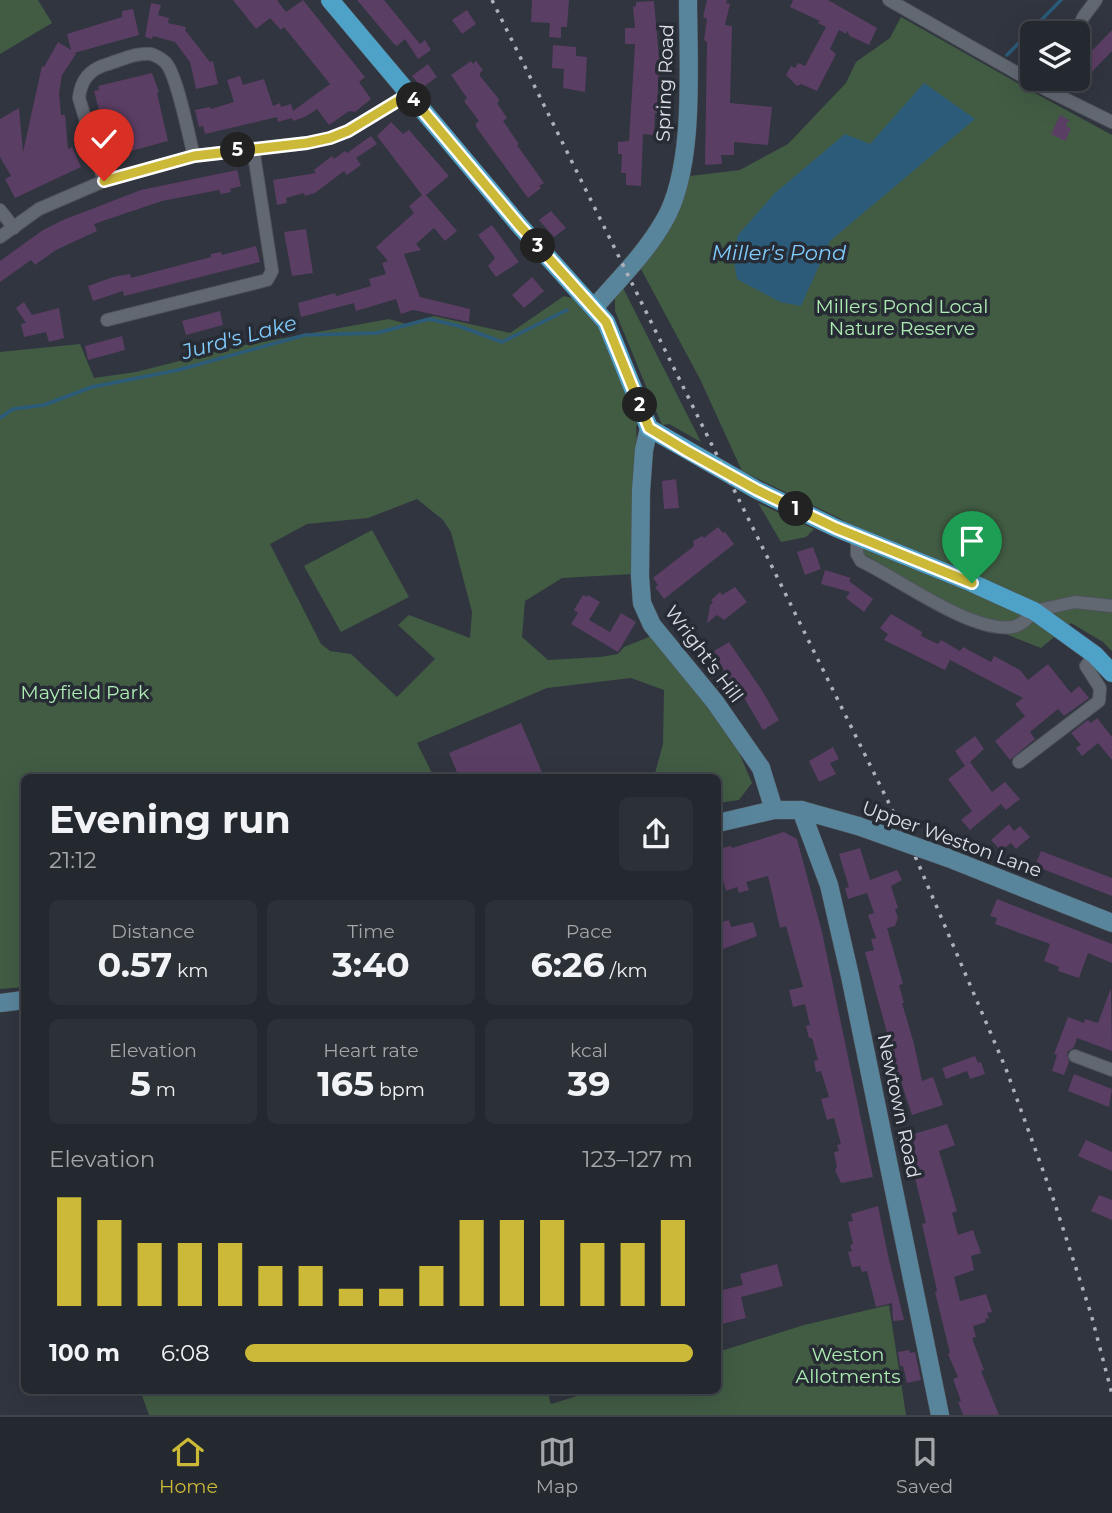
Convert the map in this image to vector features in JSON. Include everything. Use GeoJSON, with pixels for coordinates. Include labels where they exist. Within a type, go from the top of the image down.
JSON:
{"type":"FeatureCollection","features":[{"type":"Feature","properties":{"kind":"main road"},"geometry":{"type":"LineString","coordinates":[[330,0],[520,226],[611,329],[649,428],[757,490],[857,538],[972,583],[1034,611],[1095,655],[1112,673]]}},
{"type":"Feature","properties":{"kind":"street","name":"Spring Road"},"geometry":{"type":"LineString","coordinates":[[594,308],[652,240],[666,219],[673,201],[687,126],[688,0]]}},
{"type":"Feature","properties":{"kind":"street"},"geometry":{"type":"LineString","coordinates":[[889,0],[1020,68]]}},
{"type":"Feature","properties":{"kind":"street"},"geometry":{"type":"LineString","coordinates":[[1081,21],[1096,0]]}},
{"type":"Feature","properties":{"kind":"street"},"geometry":{"type":"LineString","coordinates":[[104,181],[79,98],[80,84],[89,73],[100,66],[137,54],[153,54],[166,62],[173,77],[194,156]]}},
{"type":"Feature","properties":{"kind":"street"},"geometry":{"type":"LineString","coordinates":[[1061,91],[1112,122]]}},
{"type":"Feature","properties":{"kind":"street"},"geometry":{"type":"LineString","coordinates":[[0,237],[39,209],[104,181],[194,156],[330,138],[348,131],[409,94]]}},
{"type":"Feature","properties":{"kind":"street"},"geometry":{"type":"LineString","coordinates":[[107,320],[271,276],[253,148]]}},
{"type":"Feature","properties":{"kind":"street"},"geometry":{"type":"LineString","coordinates":[[0,210],[13,228]]}},
{"type":"Feature","properties":{"kind":"street","name":"Wright's Hill"},"geometry":{"type":"LineString","coordinates":[[649,428],[644,450],[641,491],[639,576],[642,603],[652,625],[715,702],[761,768],[774,810]]}},
{"type":"Feature","properties":{"kind":"street"},"geometry":{"type":"LineString","coordinates":[[857,538],[857,554],[861,561],[960,616],[989,626],[1015,627],[1026,621],[1034,611],[1075,602],[1112,606]]}},
{"type":"Feature","properties":{"kind":"street"},"geometry":{"type":"LineString","coordinates":[[1019,762],[1099,701],[1100,688],[1086,666],[1095,655]]}},
{"type":"Feature","properties":{"kind":"street","name":"Upper Weston Lane"},"geometry":{"type":"LineString","coordinates":[[721,822],[774,810],[801,810],[858,826],[948,858],[1112,923]]}},
{"type":"Feature","properties":{"kind":"street","name":"Newtown Road"},"geometry":{"type":"LineString","coordinates":[[801,810],[829,885],[848,966],[940,1415]]}},
{"type":"Feature","properties":{"kind":"street"},"geometry":{"type":"LineString","coordinates":[[0,1003],[21,1000]]}},
{"type":"Feature","properties":{"kind":"street"},"geometry":{"type":"LineString","coordinates":[[1075,1056],[1112,1070]]}},
{"type":"Feature","properties":{"kind":"green space"},"geometry":{"type":"Polygon","coordinates":[[[0,0],[38,0],[52,23],[0,54],[0,0]]]}},
{"type":"Feature","properties":{"kind":"green space","name":"Millers Pond Local Nature Reserve"},"geometry":{"type":"Polygon","coordinates":[[[901,17],[1020,84],[1020,91],[1031,91],[1112,135],[1112,651],[1103,642],[1071,623],[1041,648],[1008,635],[921,589],[864,554],[843,520],[742,471],[700,379],[641,269],[678,214],[690,176],[740,170],[788,144],[846,83],[856,62],[890,38],[901,17]]]}},
{"type":"Feature","properties":{"kind":"green space"},"geometry":{"type":"Polygon","coordinates":[[[623,288],[701,442],[669,424],[662,425],[615,311],[615,296],[623,288]]]}},
{"type":"Feature","properties":{"kind":"green space","name":"Mayfield Park"},"geometry":{"type":"Polygon","coordinates":[[[564,296],[581,301],[606,336],[639,417],[636,427],[638,464],[633,574],[562,578],[525,601],[522,637],[548,660],[618,654],[624,647],[654,635],[737,748],[752,783],[739,800],[721,803],[721,774],[655,774],[663,744],[664,690],[631,678],[547,688],[417,743],[432,774],[21,774],[21,987],[0,989],[0,352],[80,344],[94,378],[136,372],[234,347],[389,319],[406,324],[434,316],[510,333],[564,296]],[[417,499],[368,518],[307,524],[270,544],[321,644],[330,651],[351,654],[397,697],[435,659],[398,625],[409,615],[470,638],[472,612],[451,532],[443,520],[417,499]]]}},
{"type":"Feature","properties":{"kind":"green space"},"geometry":{"type":"Polygon","coordinates":[[[758,503],[814,529],[806,537],[781,542],[758,503]]]}},
{"type":"Feature","properties":{"kind":"green space"},"geometry":{"type":"Polygon","coordinates":[[[372,530],[409,597],[341,632],[304,566],[372,530]]]}},
{"type":"Feature","properties":{"kind":"green space","name":"Weston Allotments"},"geometry":{"type":"Polygon","coordinates":[[[889,1305],[906,1415],[149,1415],[141,1394],[548,1394],[551,1404],[584,1394],[721,1394],[721,1351],[804,1325],[889,1305]]]}},
{"type":"Feature","properties":{"kind":"water","name":"Miller's Pond"},"geometry":{"type":"Polygon","coordinates":[[[924,83],[975,119],[830,241],[801,306],[780,302],[737,279],[733,256],[738,235],[775,193],[845,134],[870,144],[924,83]]]}},
{"type":"Feature","properties":{"kind":"building"},"geometry":{"type":"Polygon","coordinates":[[[233,0],[277,0],[286,12],[303,0],[365,77],[359,82],[371,99],[355,112],[349,111],[329,125],[317,109],[293,121],[292,118],[278,122],[277,117],[205,134],[203,126],[199,127],[195,110],[211,109],[234,102],[227,80],[240,76],[243,85],[264,79],[273,106],[280,103],[281,107],[291,104],[293,111],[330,84],[284,27],[281,30],[270,18],[256,29],[233,0]]]}},
{"type":"Feature","properties":{"kind":"building"},"geometry":{"type":"Polygon","coordinates":[[[357,0],[384,0],[420,44],[425,40],[431,50],[418,59],[405,39],[397,46],[394,44],[357,0]]]}},
{"type":"Feature","properties":{"kind":"building"},"geometry":{"type":"Polygon","coordinates":[[[532,0],[569,0],[567,27],[561,27],[561,38],[549,37],[550,23],[531,22],[532,0]]]}},
{"type":"Feature","properties":{"kind":"building"},"geometry":{"type":"Polygon","coordinates":[[[707,0],[727,0],[726,3],[730,4],[725,25],[732,26],[730,103],[772,107],[768,145],[734,142],[734,155],[721,155],[722,164],[705,165],[707,42],[704,40],[707,19],[703,17],[707,0]]]}},
{"type":"Feature","properties":{"kind":"building"},"geometry":{"type":"Polygon","coordinates":[[[793,0],[828,0],[877,28],[869,45],[850,36],[847,31],[846,34],[839,30],[830,49],[836,54],[817,91],[801,84],[797,86],[786,75],[791,66],[795,68],[798,63],[805,66],[826,27],[818,23],[820,21],[790,7],[793,0]]]}},
{"type":"Feature","properties":{"kind":"building"},"geometry":{"type":"Polygon","coordinates":[[[654,1],[659,58],[654,135],[643,134],[641,186],[626,185],[626,173],[621,173],[622,154],[618,154],[618,142],[629,141],[635,44],[625,44],[625,28],[635,28],[633,7],[636,2],[654,1]]]}},
{"type":"Feature","properties":{"kind":"building"},"geometry":{"type":"Polygon","coordinates":[[[151,3],[161,5],[158,15],[169,18],[168,23],[186,27],[185,30],[210,62],[213,61],[218,84],[196,89],[190,62],[175,42],[153,36],[152,39],[145,37],[151,3]]]}},
{"type":"Feature","properties":{"kind":"building"},"geometry":{"type":"Polygon","coordinates":[[[133,9],[139,35],[74,53],[76,54],[62,75],[59,93],[61,115],[65,115],[68,149],[72,147],[81,167],[15,198],[5,179],[11,176],[0,157],[0,119],[19,108],[23,152],[42,66],[44,67],[58,42],[71,50],[67,34],[122,17],[122,11],[133,9]]]}},
{"type":"Feature","properties":{"kind":"building"},"geometry":{"type":"Polygon","coordinates":[[[467,10],[476,24],[462,34],[452,20],[467,10]]]}},
{"type":"Feature","properties":{"kind":"building"},"geometry":{"type":"Polygon","coordinates":[[[1112,30],[1112,51],[1090,74],[1090,53],[1112,30]]]}},
{"type":"Feature","properties":{"kind":"building"},"geometry":{"type":"Polygon","coordinates":[[[553,45],[576,47],[576,56],[587,57],[585,92],[563,88],[564,69],[552,68],[553,45]]]}},
{"type":"Feature","properties":{"kind":"building"},"geometry":{"type":"Polygon","coordinates":[[[471,61],[473,64],[476,61],[483,70],[480,76],[498,98],[497,103],[507,118],[503,121],[544,183],[528,198],[476,127],[479,121],[464,101],[467,98],[451,75],[471,61]]]}},
{"type":"Feature","properties":{"kind":"building"},"geometry":{"type":"Polygon","coordinates":[[[428,64],[437,77],[422,88],[412,76],[428,64]]]}},
{"type":"Feature","properties":{"kind":"building"},"geometry":{"type":"Polygon","coordinates":[[[152,73],[159,92],[157,93],[168,141],[116,155],[111,138],[114,137],[104,109],[99,110],[94,91],[99,90],[98,86],[152,73]]]}},
{"type":"Feature","properties":{"kind":"building"},"geometry":{"type":"Polygon","coordinates":[[[1060,115],[1069,120],[1066,126],[1071,129],[1065,141],[1051,134],[1060,115]]]}},
{"type":"Feature","properties":{"kind":"building"},"geometry":{"type":"Polygon","coordinates":[[[391,122],[403,134],[409,130],[449,176],[426,195],[457,231],[445,241],[434,228],[416,244],[421,250],[404,254],[420,297],[470,309],[469,322],[413,310],[401,314],[396,299],[356,311],[354,303],[301,317],[298,303],[371,286],[369,279],[386,274],[382,263],[388,261],[376,247],[414,213],[409,206],[422,195],[377,136],[391,122]]]}},
{"type":"Feature","properties":{"kind":"building"},"geometry":{"type":"Polygon","coordinates":[[[371,136],[377,144],[356,158],[361,165],[347,175],[344,171],[315,193],[286,198],[287,203],[277,205],[273,180],[316,173],[314,170],[332,156],[334,159],[345,151],[347,153],[371,136]]]}},
{"type":"Feature","properties":{"kind":"building"},"geometry":{"type":"Polygon","coordinates":[[[237,170],[241,186],[230,189],[231,192],[221,194],[219,190],[162,201],[94,224],[97,231],[56,250],[35,265],[31,260],[0,282],[0,261],[43,230],[63,220],[141,190],[237,170]]]}},
{"type":"Feature","properties":{"kind":"building"},"geometry":{"type":"Polygon","coordinates":[[[551,211],[566,228],[554,237],[539,220],[551,211]]]}},
{"type":"Feature","properties":{"kind":"building"},"geometry":{"type":"Polygon","coordinates":[[[492,225],[519,262],[496,277],[488,266],[495,258],[478,235],[492,225]]]}},
{"type":"Feature","properties":{"kind":"building"},"geometry":{"type":"Polygon","coordinates":[[[306,229],[313,273],[292,276],[284,232],[306,229]]]}},
{"type":"Feature","properties":{"kind":"building"},"geometry":{"type":"Polygon","coordinates":[[[256,246],[260,262],[124,296],[123,291],[93,301],[88,286],[113,277],[130,274],[131,278],[211,257],[211,254],[221,252],[222,255],[256,246]]]}},
{"type":"Feature","properties":{"kind":"building"},"geometry":{"type":"Polygon","coordinates":[[[532,277],[544,291],[524,308],[512,295],[532,277]]]}},
{"type":"Feature","properties":{"kind":"building"},"geometry":{"type":"Polygon","coordinates":[[[24,302],[32,315],[59,308],[64,338],[49,342],[46,332],[24,337],[21,324],[26,323],[16,308],[24,302]]]}},
{"type":"Feature","properties":{"kind":"building"},"geometry":{"type":"Polygon","coordinates":[[[220,311],[223,325],[186,335],[182,321],[220,311]]]}},
{"type":"Feature","properties":{"kind":"building"},"geometry":{"type":"Polygon","coordinates":[[[122,336],[125,350],[88,360],[85,346],[122,336]]]}},
{"type":"Feature","properties":{"kind":"building"},"geometry":{"type":"Polygon","coordinates":[[[676,479],[679,508],[664,509],[662,481],[676,479]]]}},
{"type":"Feature","properties":{"kind":"building"},"geometry":{"type":"Polygon","coordinates":[[[718,527],[734,544],[664,599],[655,587],[658,585],[653,578],[694,546],[693,541],[702,536],[704,538],[718,527]]]}},
{"type":"Feature","properties":{"kind":"building"},"geometry":{"type":"Polygon","coordinates":[[[813,547],[821,569],[805,575],[797,552],[813,547]]]}},
{"type":"Feature","properties":{"kind":"building"},"geometry":{"type":"Polygon","coordinates":[[[825,570],[851,578],[849,581],[873,599],[864,612],[846,598],[850,592],[821,584],[825,570]]]}},
{"type":"Feature","properties":{"kind":"building"},"geometry":{"type":"Polygon","coordinates":[[[735,587],[747,602],[724,620],[717,615],[707,623],[710,605],[713,603],[711,600],[720,592],[722,595],[735,587]]]}},
{"type":"Feature","properties":{"kind":"building"},"geometry":{"type":"Polygon","coordinates":[[[583,595],[600,602],[589,620],[610,632],[621,613],[636,622],[618,652],[571,624],[578,613],[574,610],[583,595]]]}},
{"type":"Feature","properties":{"kind":"building"},"geometry":{"type":"Polygon","coordinates":[[[891,614],[922,632],[921,636],[938,644],[941,640],[960,651],[963,647],[991,662],[994,656],[1020,670],[1028,680],[1048,664],[1071,693],[1079,686],[1089,698],[1064,716],[1058,709],[1030,732],[1035,739],[1010,760],[995,741],[1025,716],[1015,704],[1023,698],[950,660],[945,670],[884,640],[888,634],[880,628],[891,614]]]}},
{"type":"Feature","properties":{"kind":"building"},"geometry":{"type":"Polygon","coordinates":[[[729,642],[779,720],[763,730],[736,684],[732,686],[714,651],[729,642]]]}},
{"type":"Feature","properties":{"kind":"building"},"geometry":{"type":"Polygon","coordinates":[[[1097,718],[1112,737],[1112,760],[1098,743],[1082,756],[1076,748],[1081,745],[1071,733],[1088,720],[1091,723],[1097,718]]]}},
{"type":"Feature","properties":{"kind":"building"},"geometry":{"type":"Polygon","coordinates":[[[521,723],[543,774],[458,774],[449,753],[521,723]]]}},
{"type":"Feature","properties":{"kind":"building"},"geometry":{"type":"Polygon","coordinates":[[[975,736],[984,749],[970,762],[992,792],[1005,782],[1020,799],[1006,810],[1001,804],[970,830],[961,820],[972,811],[948,779],[965,766],[955,751],[975,736]]]}},
{"type":"Feature","properties":{"kind":"building"},"geometry":{"type":"Polygon","coordinates":[[[833,747],[839,759],[830,763],[836,774],[819,782],[809,761],[833,747]]]}},
{"type":"Feature","properties":{"kind":"building"},"geometry":{"type":"Polygon","coordinates":[[[1009,824],[1014,831],[1020,826],[1030,837],[1016,849],[1011,843],[1001,851],[991,840],[1009,824]]]}},
{"type":"Feature","properties":{"kind":"building"},"geometry":{"type":"Polygon","coordinates":[[[784,832],[797,839],[822,932],[873,1177],[841,1183],[835,1170],[837,1167],[834,1152],[839,1151],[837,1145],[841,1144],[834,1118],[827,1120],[821,1099],[829,1097],[821,1071],[816,1072],[814,1061],[818,1060],[806,1026],[810,1025],[805,1004],[793,1007],[789,990],[803,987],[786,926],[780,928],[768,876],[746,882],[749,890],[739,893],[737,887],[726,891],[721,872],[721,848],[732,848],[784,832]]]}},
{"type":"Feature","properties":{"kind":"building"},"geometry":{"type":"Polygon","coordinates":[[[860,848],[870,880],[897,870],[902,880],[891,886],[898,908],[895,909],[898,918],[895,926],[887,928],[903,984],[899,985],[902,1003],[922,1081],[933,1077],[943,1105],[912,1115],[900,1079],[894,1080],[890,1064],[895,1062],[865,952],[874,950],[871,939],[876,938],[868,915],[874,913],[867,893],[848,899],[845,888],[849,887],[839,854],[860,848]]]}},
{"type":"Feature","properties":{"kind":"building"},"geometry":{"type":"Polygon","coordinates":[[[1041,851],[1112,878],[1112,896],[1035,866],[1041,851]]]}},
{"type":"Feature","properties":{"kind":"building"},"geometry":{"type":"Polygon","coordinates":[[[997,899],[1112,944],[1112,963],[1088,953],[1079,978],[1058,971],[1059,967],[1044,961],[1050,944],[995,924],[997,918],[990,916],[997,899]]]}},
{"type":"Feature","properties":{"kind":"building"},"geometry":{"type":"Polygon","coordinates":[[[729,920],[731,927],[753,922],[757,936],[721,950],[721,922],[729,920]]]}},
{"type":"Feature","properties":{"kind":"building"},"geometry":{"type":"Polygon","coordinates":[[[1111,988],[1112,1051],[1077,1038],[1074,1047],[1067,1052],[1069,1062],[1064,1075],[1052,1071],[1057,1055],[1054,1054],[1068,1017],[1084,1023],[1085,1019],[1098,1023],[1111,988]]]}},
{"type":"Feature","properties":{"kind":"building"},"geometry":{"type":"Polygon","coordinates":[[[975,1056],[978,1063],[981,1062],[985,1074],[970,1079],[967,1071],[946,1079],[942,1068],[975,1056]]]}},
{"type":"Feature","properties":{"kind":"building"},"geometry":{"type":"Polygon","coordinates":[[[1074,1074],[1112,1089],[1109,1107],[1068,1091],[1074,1074]]]}},
{"type":"Feature","properties":{"kind":"building"},"geometry":{"type":"Polygon","coordinates":[[[947,1124],[955,1145],[939,1151],[957,1211],[952,1213],[958,1235],[973,1230],[981,1253],[971,1256],[974,1270],[954,1277],[960,1301],[986,1294],[992,1312],[987,1313],[989,1318],[985,1319],[986,1322],[973,1326],[976,1337],[972,1338],[984,1370],[981,1371],[999,1415],[963,1415],[953,1379],[958,1377],[948,1354],[950,1353],[922,1224],[926,1223],[907,1136],[947,1124]]]}},
{"type":"Feature","properties":{"kind":"building"},"geometry":{"type":"Polygon","coordinates":[[[1086,1140],[1112,1152],[1112,1171],[1078,1156],[1086,1140]]]}},
{"type":"Feature","properties":{"kind":"building"},"geometry":{"type":"Polygon","coordinates":[[[1099,1195],[1112,1200],[1112,1220],[1091,1211],[1099,1195]]]}},
{"type":"Feature","properties":{"kind":"building"},"geometry":{"type":"Polygon","coordinates":[[[878,1206],[904,1320],[893,1321],[892,1303],[876,1307],[867,1271],[862,1272],[860,1266],[852,1267],[848,1252],[852,1251],[850,1245],[853,1244],[848,1222],[853,1221],[851,1214],[878,1206]]]}},
{"type":"Feature","properties":{"kind":"building"},"geometry":{"type":"Polygon","coordinates":[[[777,1264],[783,1286],[741,1297],[746,1318],[721,1324],[721,1290],[743,1285],[740,1274],[777,1264]]]}},
{"type":"Feature","properties":{"kind":"building"},"geometry":{"type":"Polygon","coordinates":[[[909,1350],[910,1353],[915,1352],[921,1380],[907,1383],[898,1352],[909,1350]]]}},
{"type":"Feature","properties":{"kind":"waterway"},"geometry":{"type":"LineString","coordinates":[[1007,55],[1061,0]]}},
{"type":"Feature","properties":{"kind":"waterway","name":"Jurd's Lake"},"geometry":{"type":"LineString","coordinates":[[0,418],[13,409],[44,405],[92,387],[178,370],[305,335],[377,333],[429,319],[459,326],[502,342],[567,310]]}},
{"type":"Feature","properties":{"kind":"railway"},"geometry":{"type":"LineString","coordinates":[[492,0],[915,856],[1006,1069],[1053,1198],[1091,1314],[1112,1394]]}},
{"type":"Feature","properties":{"kind":"route"},"geometry":{"type":"LineString","coordinates":[[104,181],[194,156],[330,138],[377,115],[409,94],[520,226],[606,322],[649,428],[757,490],[836,528],[972,583]]}}]}
